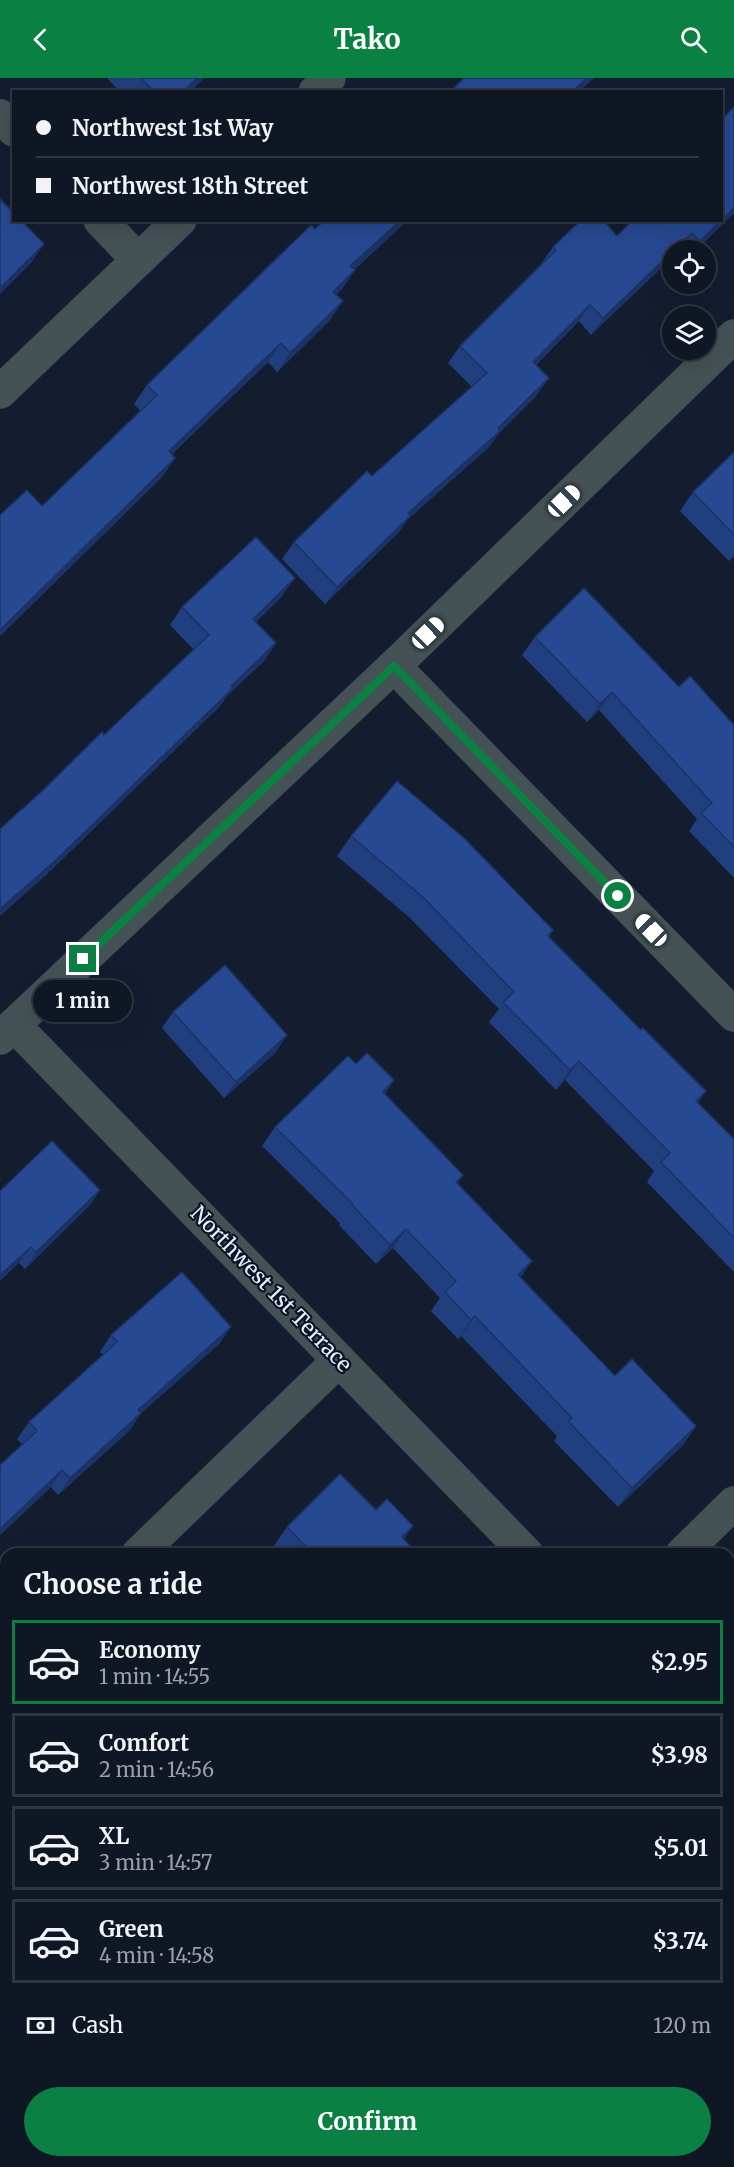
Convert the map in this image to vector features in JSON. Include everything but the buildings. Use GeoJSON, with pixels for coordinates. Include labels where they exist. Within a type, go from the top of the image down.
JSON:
{"type":"FeatureCollection","features":[{"type":"Feature","properties":{"kind":"street"},"geometry":{"type":"LineString","coordinates":[[317,90],[329,78]]}},
{"type":"Feature","properties":{"kind":"street"},"geometry":{"type":"LineString","coordinates":[[0,116],[12,128]]}},
{"type":"Feature","properties":{"kind":"street"},"geometry":{"type":"LineString","coordinates":[[102,222],[138,260]]}},
{"type":"Feature","properties":{"kind":"street"},"geometry":{"type":"LineString","coordinates":[[0,392],[178,222]]}},
{"type":"Feature","properties":{"kind":"street"},"geometry":{"type":"LineString","coordinates":[[7,1031],[394,666],[734,336]]}},
{"type":"Feature","properties":{"kind":"street"},"geometry":{"type":"LineString","coordinates":[[394,666],[734,1015]]}},
{"type":"Feature","properties":{"kind":"street","name":"Northwest 1st Terrace"},"geometry":{"type":"LineString","coordinates":[[7,1031],[339,1360],[521,1548]]}},
{"type":"Feature","properties":{"kind":"street"},"geometry":{"type":"LineString","coordinates":[[144,1548],[339,1360]]}},
{"type":"Feature","properties":{"kind":"street"},"geometry":{"type":"LineString","coordinates":[[688,1548],[734,1503]]}},
{"type":"Feature","properties":{"kind":"route"},"geometry":{"type":"LineString","coordinates":[[83,959],[394,666],[618,896]]}}]}
